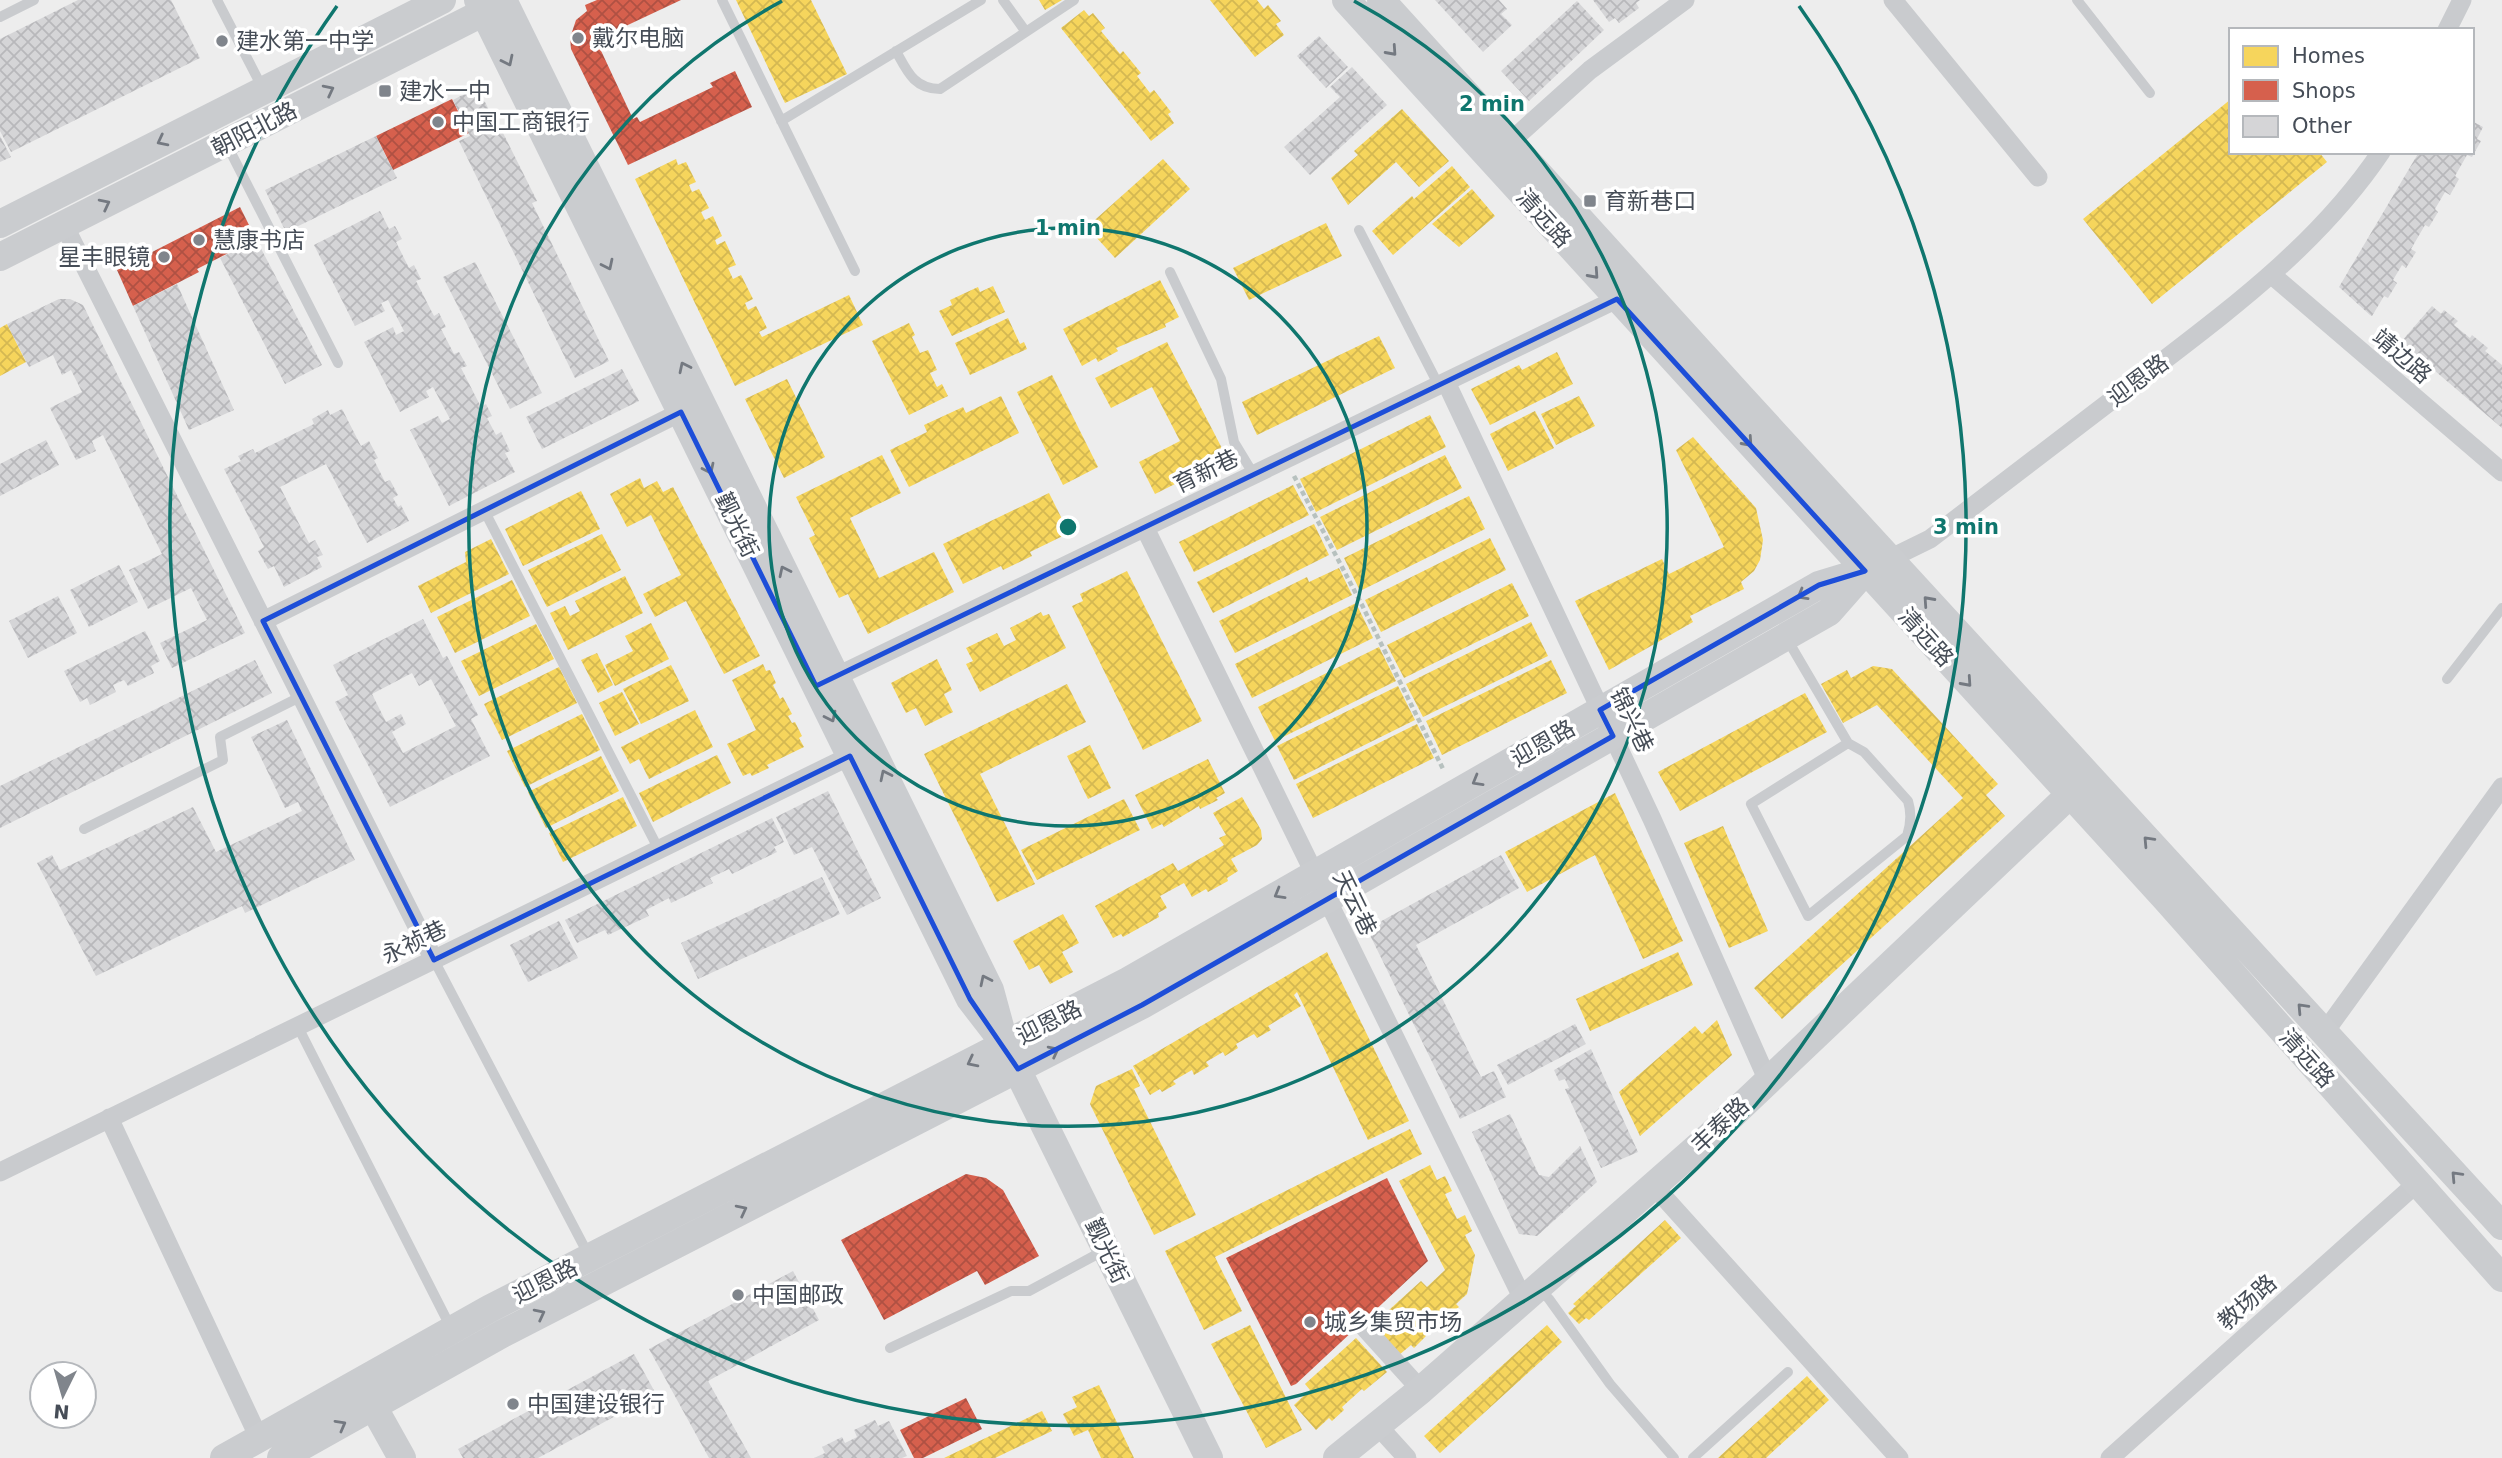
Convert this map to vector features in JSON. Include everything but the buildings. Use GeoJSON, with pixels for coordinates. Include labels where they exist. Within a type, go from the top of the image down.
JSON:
{"type":"FeatureCollection","features":[{"type":"Feature","properties":{"kind":"street","name":"朝阳北路"},"geometry":{"type":"LineString","coordinates":[[0,224],[442,0]]}},
{"type":"Feature","properties":{"kind":"street","name":"清远路"},"geometry":{"type":"LineString","coordinates":[[1346,0],[1617,299],[1877,565]]}},
{"type":"Feature","properties":{"kind":"street","name":"清远路"},"geometry":{"type":"LineString","coordinates":[[1381,0],[1510,142],[1877,565],[2079,785],[2325,1033],[2502,1226]]}},
{"type":"Feature","properties":{"kind":"street"},"geometry":{"type":"LineString","coordinates":[[1510,142],[1590,71],[1685,0]]}},
{"type":"Feature","properties":{"kind":"street"},"geometry":{"type":"LineString","coordinates":[[1893,0],[2038,177]]}},
{"type":"Feature","properties":{"kind":"street"},"geometry":{"type":"LineString","coordinates":[[2448,28],[2462,0]]}},
{"type":"Feature","properties":{"kind":"street","name":"朝阳北路"},"geometry":{"type":"LineString","coordinates":[[0,257],[495,3]]}},
{"type":"Feature","properties":{"kind":"street","name":"觐光街"},"geometry":{"type":"LineString","coordinates":[[495,3],[681,412],[990,990],[1011,1057],[1209,1458]]}},
{"type":"Feature","properties":{"kind":"street","name":"觐光街"},"geometry":{"type":"LineString","coordinates":[[495,3],[826,681],[850,756],[970,999],[1011,1057]]}},
{"type":"Feature","properties":{"kind":"street"},"geometry":{"type":"LineString","coordinates":[[264,90],[277,117]]}},
{"type":"Feature","properties":{"kind":"street"},"geometry":{"type":"LineString","coordinates":[[204,120],[222,145]]}},
{"type":"Feature","properties":{"kind":"street","name":"迎恩路"},"geometry":{"type":"LineString","coordinates":[[281,1458],[502,1334],[1011,1057],[1128,981],[1819,585],[1877,565],[1930,539],[2234,307],[2272,275],[2328,219],[2379,154]]}},
{"type":"Feature","properties":{"kind":"street"},"geometry":{"type":"LineString","coordinates":[[64,225],[434,960]]}},
{"type":"Feature","properties":{"kind":"street","name":"靖边路"},"geometry":{"type":"LineString","coordinates":[[2272,275],[2502,472]]}},
{"type":"Feature","properties":{"kind":"street","name":"育新巷"},"geometry":{"type":"LineString","coordinates":[[826,681],[1617,299]]}},
{"type":"Feature","properties":{"kind":"street","name":"锦兴巷"},"geometry":{"type":"LineString","coordinates":[[1442,384],[1652,819],[1768,1081]]}},
{"type":"Feature","properties":{"kind":"street"},"geometry":{"type":"LineString","coordinates":[[263,621],[681,412]]}},
{"type":"Feature","properties":{"kind":"street","name":"天云巷"},"geometry":{"type":"LineString","coordinates":[[1145,527],[1313,875],[1530,1293]]}},
{"type":"Feature","properties":{"kind":"street","name":"迎恩路"},"geometry":{"type":"LineString","coordinates":[[224,1458],[452,1330],[589,1257],[1011,1057],[1142,1005],[1829,612],[1877,565]]}},
{"type":"Feature","properties":{"kind":"street","name":"永祯巷"},"geometry":{"type":"LineString","coordinates":[[0,1172],[850,756]]}},
{"type":"Feature","properties":{"kind":"street","name":"清远路"},"geometry":{"type":"LineString","coordinates":[[2079,785],[2165,898],[2502,1278]]}},
{"type":"Feature","properties":{"kind":"street","name":"丰泰路"},"geometry":{"type":"LineString","coordinates":[[1338,1458],[1420,1390],[1768,1081],[2079,785]]}},
{"type":"Feature","properties":{"kind":"street"},"geometry":{"type":"LineString","coordinates":[[2325,1033],[2502,787]]}},
{"type":"Feature","properties":{"kind":"street"},"geometry":{"type":"LineString","coordinates":[[109,1118],[259,1438]]}},
{"type":"Feature","properties":{"kind":"street","name":"教场路"},"geometry":{"type":"LineString","coordinates":[[2110,1458],[2417,1183]]}},
{"type":"Feature","properties":{"kind":"street"},"geometry":{"type":"LineString","coordinates":[[1653,1185],[1899,1458]]}},
{"type":"Feature","properties":{"kind":"street"},"geometry":{"type":"LineString","coordinates":[[1364,1327],[1420,1390]]}},
{"type":"Feature","properties":{"kind":"street"},"geometry":{"type":"LineString","coordinates":[[359,1382],[402,1458]]}},
{"type":"Feature","properties":{"kind":"street"},"geometry":{"type":"LineString","coordinates":[[1378,1426],[1407,1458]]}},
{"type":"Feature","properties":{"kind":"lane"},"geometry":{"type":"LineString","coordinates":[[0,17],[34,0]]}},
{"type":"Feature","properties":{"kind":"lane"},"geometry":{"type":"LineString","coordinates":[[217,0],[264,90]]}},
{"type":"Feature","properties":{"kind":"lane"},"geometry":{"type":"LineString","coordinates":[[722,0],[855,271]]}},
{"type":"Feature","properties":{"kind":"lane"},"geometry":{"type":"LineString","coordinates":[[781,121],[981,0]]}},
{"type":"Feature","properties":{"kind":"lane"},"geometry":{"type":"LineString","coordinates":[[1003,0],[1026,32]]}},
{"type":"Feature","properties":{"kind":"lane"},"geometry":{"type":"LineString","coordinates":[[895,51],[912,79],[928,88],[940,89],[1074,0]]}},
{"type":"Feature","properties":{"kind":"lane"},"geometry":{"type":"LineString","coordinates":[[2077,0],[2150,93]]}},
{"type":"Feature","properties":{"kind":"lane"},"geometry":{"type":"LineString","coordinates":[[222,145],[338,363]]}},
{"type":"Feature","properties":{"kind":"lane"},"geometry":{"type":"LineString","coordinates":[[1359,230],[1442,384]]}},
{"type":"Feature","properties":{"kind":"lane"},"geometry":{"type":"LineString","coordinates":[[1170,272],[1221,379],[1234,442],[1254,475]]}},
{"type":"Feature","properties":{"kind":"lane"},"geometry":{"type":"LineString","coordinates":[[484,510],[659,850]]}},
{"type":"Feature","properties":{"kind":"lane"},"geometry":{"type":"LineString","coordinates":[[2447,679],[2502,608]]}},
{"type":"Feature","properties":{"kind":"lane"},"geometry":{"type":"LineString","coordinates":[[1785,637],[1847,743],[1864,752],[1908,801],[1911,810],[1906,836],[1808,916],[1751,804],[1847,743]]}},
{"type":"Feature","properties":{"kind":"lane"},"geometry":{"type":"LineString","coordinates":[[84,829],[223,760],[220,737],[302,696]]}},
{"type":"Feature","properties":{"kind":"lane"},"geometry":{"type":"LineString","coordinates":[[434,960],[589,1257]]}},
{"type":"Feature","properties":{"kind":"lane"},"geometry":{"type":"LineString","coordinates":[[298,1027],[452,1330]]}},
{"type":"Feature","properties":{"kind":"lane"},"geometry":{"type":"LineString","coordinates":[[890,1348],[1011,1291],[1029,1291],[1106,1249]]}},
{"type":"Feature","properties":{"kind":"lane"},"geometry":{"type":"LineString","coordinates":[[1530,1293],[1549,1299],[1611,1384],[1674,1458]]}},
{"type":"Feature","properties":{"kind":"lane"},"geometry":{"type":"LineString","coordinates":[[1693,1458],[1788,1371]]}},
{"type":"Feature","properties":{"kind":"path"},"geometry":{"type":"LineString","coordinates":[[1285,460],[1362,605],[1455,793]]}},
{"type":"Feature","properties":{"kind":"highlighted area"},"geometry":{"type":"Polygon","coordinates":[[[1617,299],[1865,571],[1819,585],[1600,710],[1613,736],[1142,1005],[1018,1069],[970,999],[850,756],[434,960],[263,621],[681,412],[816,686],[1617,299]]]}},
{"type":"Feature","properties":{"kind":"place","name":"戴尔电脑"},"geometry":{"type":"Point","coordinates":[578,38]}},
{"type":"Feature","properties":{"kind":"place","name":"建水第一中学"},"geometry":{"type":"Point","coordinates":[222,41]}},
{"type":"Feature","properties":{"kind":"place","name":"建水一中"},"geometry":{"type":"Point","coordinates":[385,91]}},
{"type":"Feature","properties":{"kind":"place","name":"中国工商银行"},"geometry":{"type":"Point","coordinates":[438,122]}},
{"type":"Feature","properties":{"kind":"place","name":"育新巷口"},"geometry":{"type":"Point","coordinates":[1590,201]}},
{"type":"Feature","properties":{"kind":"place","name":"慧康书店"},"geometry":{"type":"Point","coordinates":[199,240]}},
{"type":"Feature","properties":{"kind":"place","name":"星丰眼镜"},"geometry":{"type":"Point","coordinates":[164,257]}},
{"type":"Feature","properties":{"kind":"place","name":"中国邮政"},"geometry":{"type":"Point","coordinates":[738,1295]}},
{"type":"Feature","properties":{"kind":"place","name":"城乡集贸市场"},"geometry":{"type":"Point","coordinates":[1310,1322]}},
{"type":"Feature","properties":{"kind":"place","name":"中国建设银行"},"geometry":{"type":"Point","coordinates":[513,1404]}}]}
